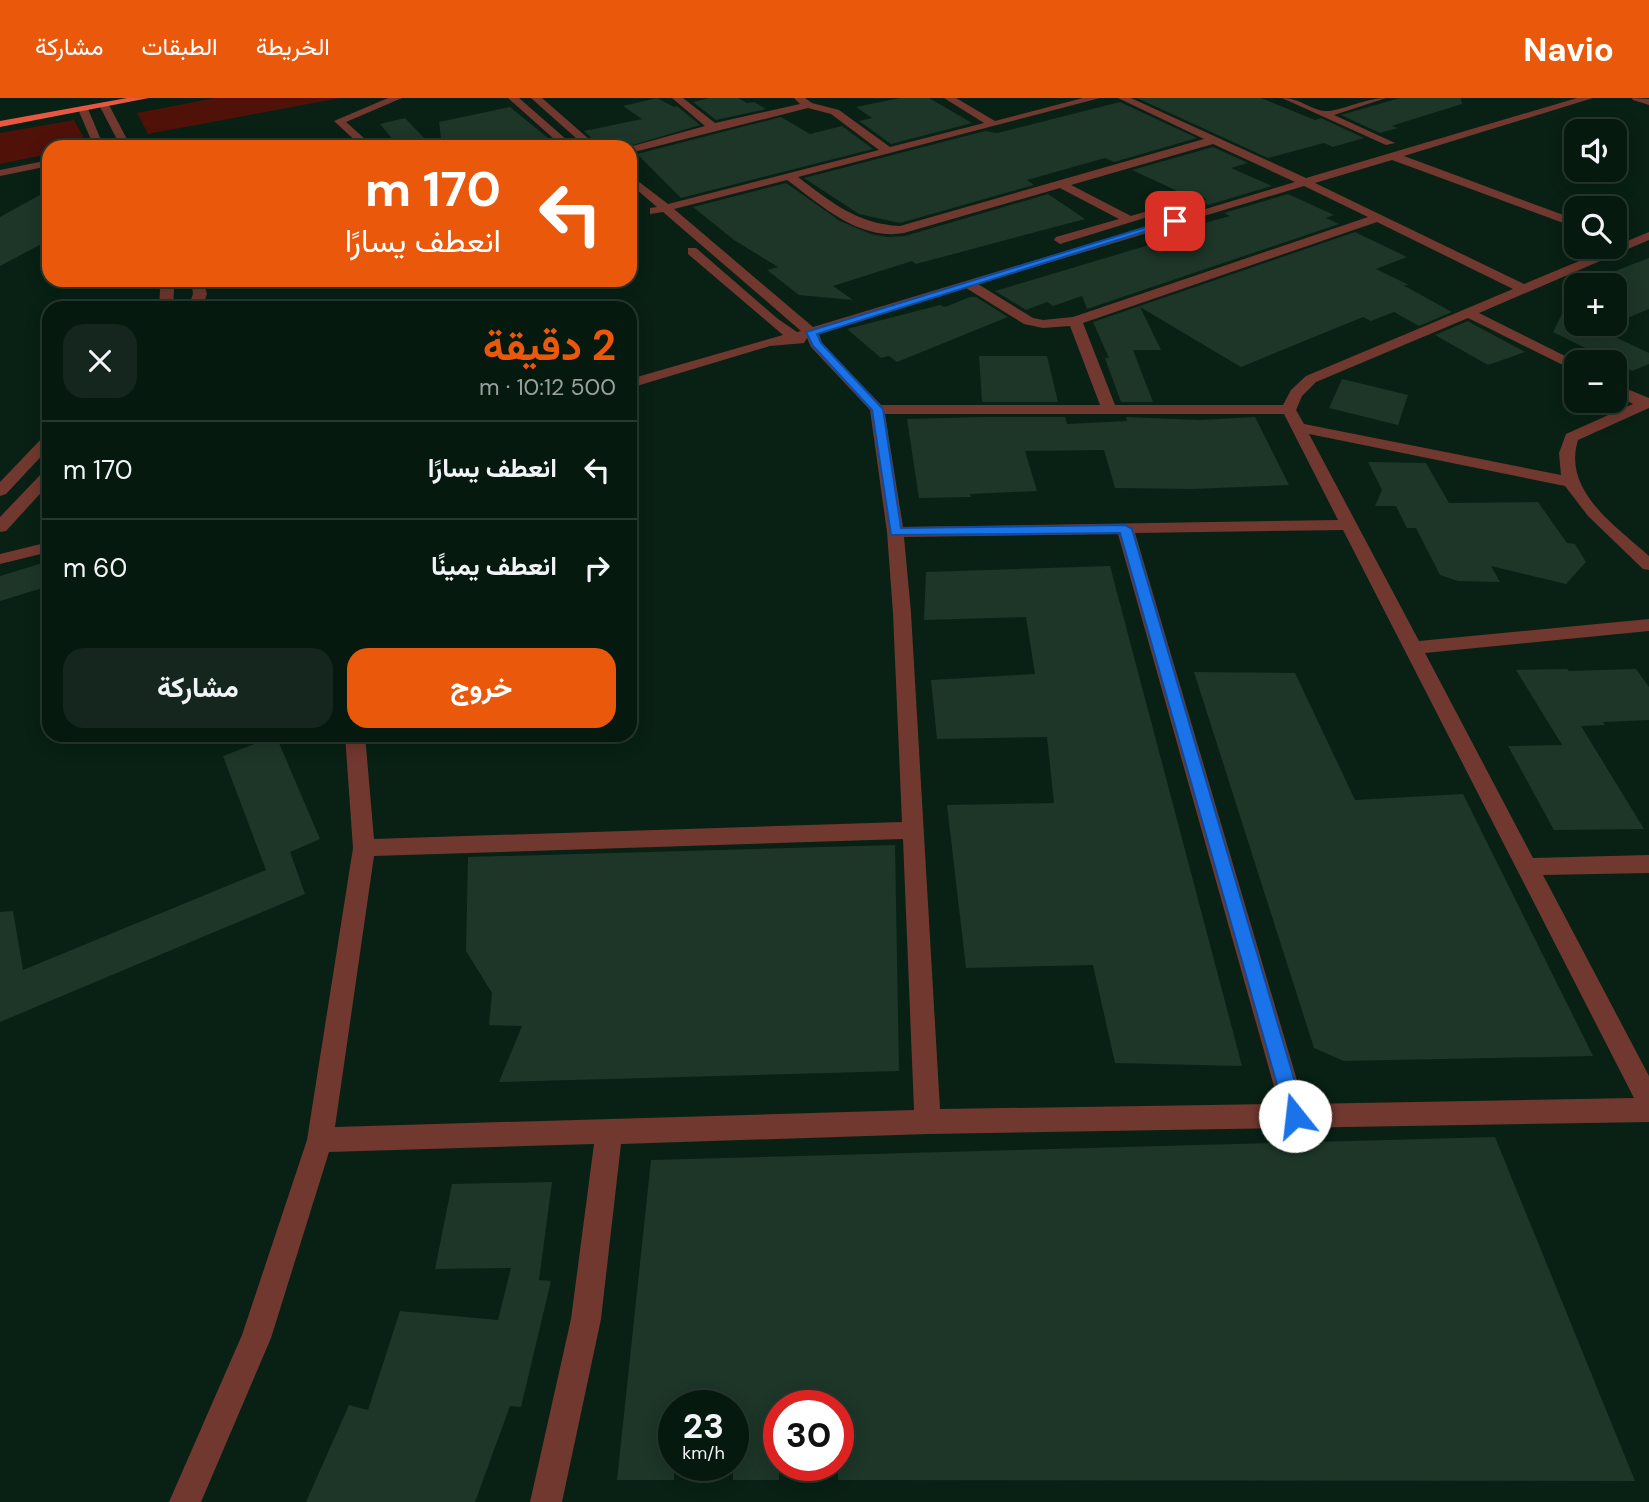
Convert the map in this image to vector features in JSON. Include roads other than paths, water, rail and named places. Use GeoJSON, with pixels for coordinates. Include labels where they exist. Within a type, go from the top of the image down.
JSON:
{"type":"FeatureCollection","features":[{"type":"Feature","properties":{"kind":"highway"},"geometry":{"type":"LineString","coordinates":[[0,116],[102,100],[144,98]]}},
{"type":"Feature","properties":{"kind":"highway"},"geometry":{"type":"LineString","coordinates":[[0,124],[81,103]]}},
{"type":"Feature","properties":{"kind":"street"},"geometry":{"type":"LineString","coordinates":[[361,140],[339,121],[397,98]]}},
{"type":"Feature","properties":{"kind":"street"},"geometry":{"type":"LineString","coordinates":[[513,98],[561,140]]}},
{"type":"Feature","properties":{"kind":"street"},"geometry":{"type":"LineString","coordinates":[[536,98],[585,140]]}},
{"type":"Feature","properties":{"kind":"street"},"geometry":{"type":"LineString","coordinates":[[677,98],[713,127]]}},
{"type":"Feature","properties":{"kind":"street"},"geometry":{"type":"LineString","coordinates":[[949,98],[993,124]]}},
{"type":"Feature","properties":{"kind":"street"},"geometry":{"type":"LineString","coordinates":[[649,213],[1095,98]]}},
{"type":"Feature","properties":{"kind":"street"},"geometry":{"type":"LineString","coordinates":[[1123,98],[1288,174],[1375,219],[1524,289]]}},
{"type":"Feature","properties":{"kind":"street"},"geometry":{"type":"LineString","coordinates":[[1248,185],[1396,141],[1287,98]]}},
{"type":"Feature","properties":{"kind":"street"},"geometry":{"type":"LineString","coordinates":[[1325,114],[1381,98]]}},
{"type":"Feature","properties":{"kind":"street"},"geometry":{"type":"LineString","coordinates":[[637,382],[768,342],[814,338],[967,283],[1588,98]]}},
{"type":"Feature","properties":{"kind":"street"},"geometry":{"type":"LineString","coordinates":[[1637,98],[1649,102]]}},
{"type":"Feature","properties":{"kind":"street"},"geometry":{"type":"LineString","coordinates":[[102,100],[122,140]]}},
{"type":"Feature","properties":{"kind":"street"},"geometry":{"type":"LineString","coordinates":[[637,148],[803,102],[835,112],[888,151]]}},
{"type":"Feature","properties":{"kind":"street"},"geometry":{"type":"LineString","coordinates":[[81,103],[96,140]]}},
{"type":"Feature","properties":{"kind":"street"},"geometry":{"type":"LineString","coordinates":[[559,138],[578,134]]}},
{"type":"Feature","properties":{"kind":"street"},"geometry":{"type":"LineString","coordinates":[[789,176],[848,220],[879,230],[900,230],[1214,140]]}},
{"type":"Feature","properties":{"kind":"street"},"geometry":{"type":"LineString","coordinates":[[1395,156],[1564,219]]}},
{"type":"Feature","properties":{"kind":"street"},"geometry":{"type":"LineString","coordinates":[[0,173],[42,164]]}},
{"type":"Feature","properties":{"kind":"street"},"geometry":{"type":"LineString","coordinates":[[637,184],[798,322],[877,409],[895,532],[902,613],[928,1122]]}},
{"type":"Feature","properties":{"kind":"street"},"geometry":{"type":"LineString","coordinates":[[1061,184],[1128,219]]}},
{"type":"Feature","properties":{"kind":"street"},"geometry":{"type":"LineString","coordinates":[[1049,244],[1208,197]]}},
{"type":"Feature","properties":{"kind":"street"},"geometry":{"type":"LineString","coordinates":[[967,283],[1029,321],[1043,324],[1076,321],[1375,219]]}},
{"type":"Feature","properties":{"kind":"street"},"geometry":{"type":"LineString","coordinates":[[1649,236],[1311,379],[1298,389],[1292,398],[1293,419],[1649,1102]]}},
{"type":"Feature","properties":{"kind":"street"},"geometry":{"type":"LineString","coordinates":[[680,240],[793,338]]}},
{"type":"Feature","properties":{"kind":"street"},"geometry":{"type":"LineString","coordinates":[[1627,242],[1649,251]]}},
{"type":"Feature","properties":{"kind":"street"},"geometry":{"type":"LineString","coordinates":[[904,289],[996,260]]}},
{"type":"Feature","properties":{"kind":"street"},"geometry":{"type":"LineString","coordinates":[[1469,313],[1564,361]]}},
{"type":"Feature","properties":{"kind":"street"},"geometry":{"type":"LineString","coordinates":[[768,342],[781,328],[816,316]]}},
{"type":"Feature","properties":{"kind":"street"},"geometry":{"type":"LineString","coordinates":[[1076,321],[1109,410]]}},
{"type":"Feature","properties":{"kind":"street"},"geometry":{"type":"LineString","coordinates":[[1627,394],[1647,403]]}},
{"type":"Feature","properties":{"kind":"street"},"geometry":{"type":"LineString","coordinates":[[1647,403],[1570,437],[1566,448],[1570,482],[1586,503],[1649,565]]}},
{"type":"Feature","properties":{"kind":"street"},"geometry":{"type":"LineString","coordinates":[[877,409],[1109,410],[1293,419],[1570,482]]}},
{"type":"Feature","properties":{"kind":"street"},"geometry":{"type":"LineString","coordinates":[[0,491],[42,446]]}},
{"type":"Feature","properties":{"kind":"street"},"geometry":{"type":"LineString","coordinates":[[0,527],[42,482]]}},
{"type":"Feature","properties":{"kind":"street"},"geometry":{"type":"LineString","coordinates":[[895,532],[1347,525]]}},
{"type":"Feature","properties":{"kind":"street"},"geometry":{"type":"LineString","coordinates":[[1125,529],[1295,1116]]}},
{"type":"Feature","properties":{"kind":"street"},"geometry":{"type":"LineString","coordinates":[[0,559],[42,549]]}},
{"type":"Feature","properties":{"kind":"street"},"geometry":{"type":"LineString","coordinates":[[1411,648],[1649,625]]}},
{"type":"Feature","properties":{"kind":"street"},"geometry":{"type":"LineString","coordinates":[[186,1502],[256,1338],[320,1140],[364,848],[356,742]]}},
{"type":"Feature","properties":{"kind":"street"},"geometry":{"type":"LineString","coordinates":[[364,848],[913,830]]}},
{"type":"Feature","properties":{"kind":"street"},"geometry":{"type":"LineString","coordinates":[[1526,867],[1649,864]]}},
{"type":"Feature","properties":{"kind":"street"},"geometry":{"type":"LineString","coordinates":[[320,1140],[928,1122],[1649,1110]]}},
{"type":"Feature","properties":{"kind":"street"},"geometry":{"type":"LineString","coordinates":[[546,1502],[586,1319],[608,1130]]}}]}
